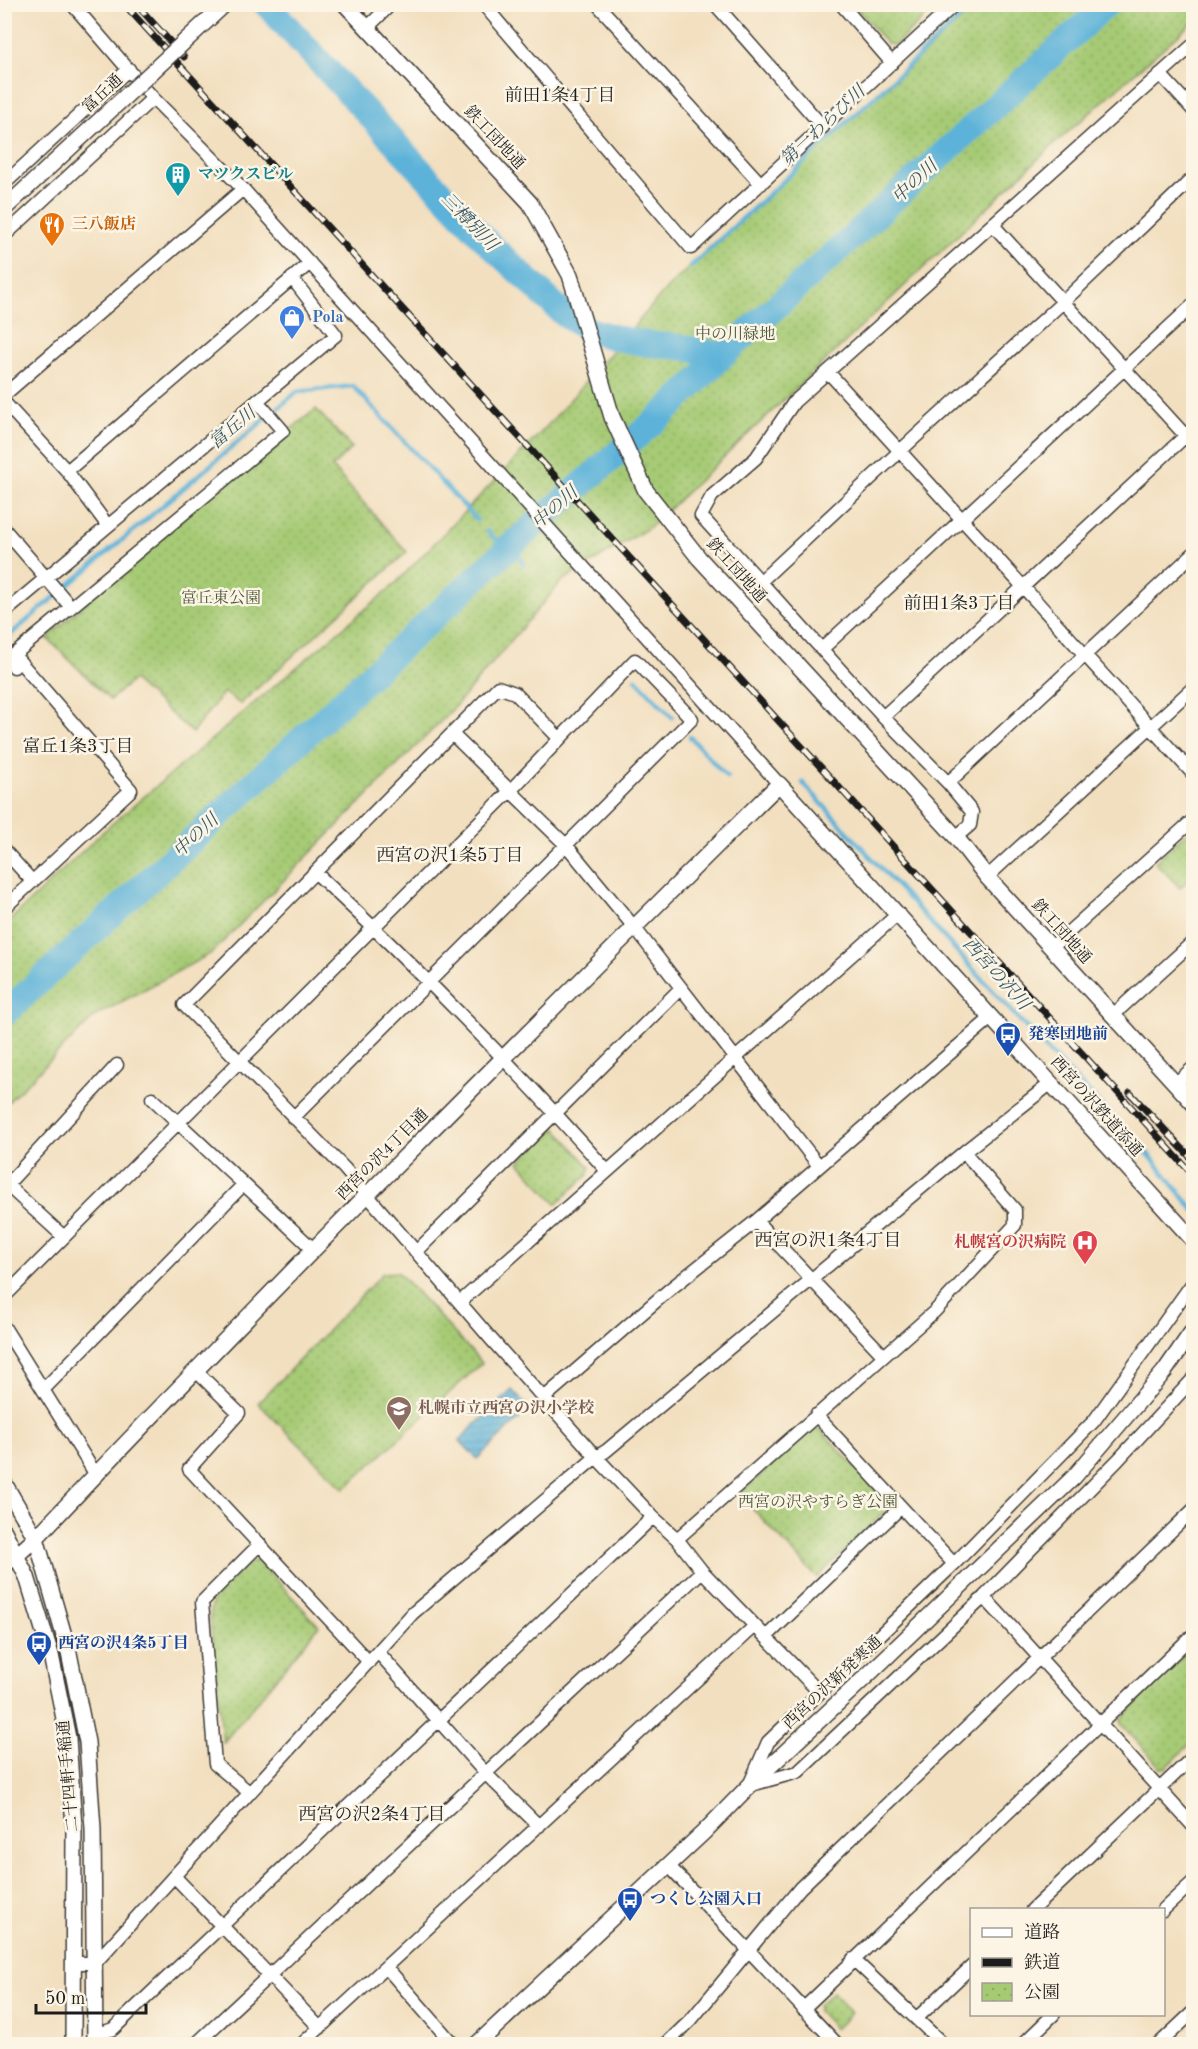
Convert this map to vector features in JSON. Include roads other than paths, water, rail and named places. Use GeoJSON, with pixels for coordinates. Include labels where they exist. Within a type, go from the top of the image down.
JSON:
{"type":"FeatureCollection","features":[{"type":"Feature","properties":{"kind":"street"},"geometry":{"type":"LineString","coordinates":[[72,4],[153,98],[243,189],[779,784]]}},
{"type":"Feature","properties":{"kind":"street","name":"富丘通"},"geometry":{"type":"LineString","coordinates":[[4,209],[225,4]]}},
{"type":"Feature","properties":{"kind":"street","name":"鉄工団地通"},"geometry":{"type":"LineString","coordinates":[[345,4],[530,203],[570,274],[612,417],[646,491],[699,558],[956,837],[987,877],[1194,1104]]}},
{"type":"Feature","properties":{"kind":"street"},"geometry":{"type":"LineString","coordinates":[[367,28],[391,4]]}},
{"type":"Feature","properties":{"kind":"street"},"geometry":{"type":"LineString","coordinates":[[483,4],[691,248],[955,4]]}},
{"type":"Feature","properties":{"kind":"street"},"geometry":{"type":"LineString","coordinates":[[597,4],[761,184]]}},
{"type":"Feature","properties":{"kind":"street"},"geometry":{"type":"LineString","coordinates":[[715,4],[823,127]]}},
{"type":"Feature","properties":{"kind":"street"},"geometry":{"type":"LineString","coordinates":[[841,4],[892,63]]}},
{"type":"Feature","properties":{"kind":"street"},"geometry":{"type":"LineString","coordinates":[[956,837],[970,825],[972,812],[948,783],[884,717],[701,516],[712,496],[756,458],[794,402],[1194,44]]}},
{"type":"Feature","properties":{"kind":"street"},"geometry":{"type":"LineString","coordinates":[[4,184],[129,69]]}},
{"type":"Feature","properties":{"kind":"street"},"geometry":{"type":"LineString","coordinates":[[1160,74],[1194,111]]}},
{"type":"Feature","properties":{"kind":"street"},"geometry":{"type":"LineString","coordinates":[[4,236],[153,98]]}},
{"type":"Feature","properties":{"kind":"street"},"geometry":{"type":"LineString","coordinates":[[761,581],[1063,302],[1194,177]]}},
{"type":"Feature","properties":{"kind":"street"},"geometry":{"type":"LineString","coordinates":[[4,395],[243,189]]}},
{"type":"Feature","properties":{"kind":"street"},"geometry":{"type":"LineString","coordinates":[[884,717],[1023,587],[1191,436],[993,225]]}},
{"type":"Feature","properties":{"kind":"street"},"geometry":{"type":"LineString","coordinates":[[67,471],[310,263]]}},
{"type":"Feature","properties":{"kind":"street"},"geometry":{"type":"LineString","coordinates":[[4,613],[49,579],[108,526],[259,403],[336,335],[292,278]]}},
{"type":"Feature","properties":{"kind":"street"},"geometry":{"type":"LineString","coordinates":[[822,649],[1194,304]]}},
{"type":"Feature","properties":{"kind":"street"},"geometry":{"type":"LineString","coordinates":[[828,372],[1194,775]]}},
{"type":"Feature","properties":{"kind":"street"},"geometry":{"type":"LineString","coordinates":[[4,402],[67,471],[108,526]]}},
{"type":"Feature","properties":{"kind":"street"},"geometry":{"type":"LineString","coordinates":[[4,908],[130,790],[11,661],[69,604],[282,431],[259,403]]}},
{"type":"Feature","properties":{"kind":"street"},"geometry":{"type":"LineString","coordinates":[[4,529],[69,604]]}},
{"type":"Feature","properties":{"kind":"street"},"geometry":{"type":"LineString","coordinates":[[948,783],[1194,553]]}},
{"type":"Feature","properties":{"kind":"street"},"geometry":{"type":"LineString","coordinates":[[4,1298],[510,791],[635,660],[692,719],[293,1118]]}},
{"type":"Feature","properties":{"kind":"street"},"geometry":{"type":"LineString","coordinates":[[560,739],[515,693],[498,687],[184,1005],[368,1195],[596,1457],[677,1539],[702,1571],[819,1692]]}},
{"type":"Feature","properties":{"kind":"street"},"geometry":{"type":"LineString","coordinates":[[987,877],[1194,687]]}},
{"type":"Feature","properties":{"kind":"street"},"geometry":{"type":"LineString","coordinates":[[453,735],[567,846],[634,927],[819,1166]]}},
{"type":"Feature","properties":{"kind":"street","name":"西宮の沢鉄道添通"},"geometry":{"type":"LineString","coordinates":[[779,784],[1194,1241]]}},
{"type":"Feature","properties":{"kind":"street","name":"西宮の沢4丁目通"},"geometry":{"type":"LineString","coordinates":[[17,1555],[503,1058],[779,784]]}},
{"type":"Feature","properties":{"kind":"street"},"geometry":{"type":"LineString","coordinates":[[1051,948],[1194,819]]}},
{"type":"Feature","properties":{"kind":"street"},"geometry":{"type":"LineString","coordinates":[[4,850],[32,881]]}},
{"type":"Feature","properties":{"kind":"street"},"geometry":{"type":"LineString","coordinates":[[316,873],[374,927],[503,1058],[556,1113],[607,1172]]}},
{"type":"Feature","properties":{"kind":"street"},"geometry":{"type":"LineString","coordinates":[[460,1302],[898,914]]}},
{"type":"Feature","properties":{"kind":"street"},"geometry":{"type":"LineString","coordinates":[[1112,1016],[1194,941]]}},
{"type":"Feature","properties":{"kind":"street"},"geometry":{"type":"LineString","coordinates":[[416,1252],[681,988]]}},
{"type":"Feature","properties":{"kind":"street"},"geometry":{"type":"LineString","coordinates":[[544,1398],[669,1290],[756,1221],[992,1017]]}},
{"type":"Feature","properties":{"kind":"street"},"geometry":{"type":"LineString","coordinates":[[64,1237],[6,1187],[117,1065]]}},
{"type":"Feature","properties":{"kind":"street"},"geometry":{"type":"LineString","coordinates":[[1175,1084],[1194,1067]]}},
{"type":"Feature","properties":{"kind":"street"},"geometry":{"type":"LineString","coordinates":[[73,1963],[95,1963],[413,1613],[596,1457],[615,1444],[964,1152],[1050,1084]]}},
{"type":"Feature","properties":{"kind":"street"},"geometry":{"type":"LineString","coordinates":[[152,1098],[314,1250]]}},
{"type":"Feature","properties":{"kind":"street"},"geometry":{"type":"LineString","coordinates":[[677,1539],[935,1311],[1015,1225],[1015,1209],[964,1152]]}},
{"type":"Feature","properties":{"kind":"street"},"geometry":{"type":"LineString","coordinates":[[43,1390],[243,1185]]}},
{"type":"Feature","properties":{"kind":"street"},"geometry":{"type":"LineString","coordinates":[[756,1221],[884,1356]]}},
{"type":"Feature","properties":{"kind":"street"},"geometry":{"type":"LineString","coordinates":[[750,1785],[768,1742],[954,1564],[1094,1421],[1194,1281]]}},
{"type":"Feature","properties":{"kind":"street"},"geometry":{"type":"LineString","coordinates":[[4,1327],[96,1475]]}},
{"type":"Feature","properties":{"kind":"street","name":"西宮の沢新発寒通"},"geometry":{"type":"LineString","coordinates":[[477,2044],[704,1832],[750,1785],[1074,1477],[1164,1372],[1194,1329]]}},
{"type":"Feature","properties":{"kind":"street"},"geometry":{"type":"LineString","coordinates":[[196,1371],[239,1413],[189,1469],[260,1544],[439,1721],[486,1774],[539,1826]]}},
{"type":"Feature","properties":{"kind":"street"},"geometry":{"type":"LineString","coordinates":[[750,1785],[798,1772],[984,1598],[1119,1460],[1194,1378]]}},
{"type":"Feature","properties":{"kind":"street"},"geometry":{"type":"LineString","coordinates":[[816,1415],[954,1564]]}},
{"type":"Feature","properties":{"kind":"street","name":"二十四軒手稲通"},"geometry":{"type":"LineString","coordinates":[[4,1483],[36,1538],[69,1653],[87,1742],[93,1829],[95,2040]]}},
{"type":"Feature","properties":{"kind":"street"},"geometry":{"type":"LineString","coordinates":[[766,1637],[900,1508]]}},
{"type":"Feature","properties":{"kind":"street"},"geometry":{"type":"LineString","coordinates":[[666,2044],[691,2020],[800,1888],[1194,1509]]}},
{"type":"Feature","properties":{"kind":"street"},"geometry":{"type":"LineString","coordinates":[[95,2040],[113,2029],[653,1517]]}},
{"type":"Feature","properties":{"kind":"street","name":"二十四軒手稲通"},"geometry":{"type":"LineString","coordinates":[[4,1531],[27,1577],[51,1655],[68,1738],[74,1827],[73,2044]]}},
{"type":"Feature","properties":{"kind":"street"},"geometry":{"type":"LineString","coordinates":[[249,1792],[215,1764],[202,1602],[260,1544]]}},
{"type":"Feature","properties":{"kind":"street"},"geometry":{"type":"LineString","coordinates":[[4,1568],[17,1555]]}},
{"type":"Feature","properties":{"kind":"street"},"geometry":{"type":"LineString","coordinates":[[196,2044],[702,1571]]}},
{"type":"Feature","properties":{"kind":"street"},"geometry":{"type":"LineString","coordinates":[[984,1598],[1194,1827]]}},
{"type":"Feature","properties":{"kind":"street"},"geometry":{"type":"LineString","coordinates":[[302,2044],[755,1626]]}},
{"type":"Feature","properties":{"kind":"street"},"geometry":{"type":"LineString","coordinates":[[803,2008],[1194,1634]]}},
{"type":"Feature","properties":{"kind":"street"},"geometry":{"type":"LineString","coordinates":[[1034,1908],[1194,1756]]}},
{"type":"Feature","properties":{"kind":"street"},"geometry":{"type":"LineString","coordinates":[[668,1865],[837,2044]]}},
{"type":"Feature","properties":{"kind":"street"},"geometry":{"type":"LineString","coordinates":[[174,1876],[320,2028]]}},
{"type":"Feature","properties":{"kind":"street"},"geometry":{"type":"LineString","coordinates":[[1165,1908],[1194,1881]]}},
{"type":"Feature","properties":{"kind":"street"},"geometry":{"type":"LineString","coordinates":[[853,1959],[943,2044]]}},
{"type":"Feature","properties":{"kind":"street"},"geometry":{"type":"LineString","coordinates":[[386,1967],[453,2044]]}},
{"type":"Feature","properties":{"kind":"street"},"geometry":{"type":"LineString","coordinates":[[916,2019],[970,1968]]}},
{"type":"Feature","properties":{"kind":"street"},"geometry":{"type":"LineString","coordinates":[[1159,2044],[1194,2011]]}},
{"type":"Feature","properties":{"kind":"street"},"geometry":{"type":"LineString","coordinates":[[1023,2044],[1052,2016]]}},
{"type":"Feature","properties":{"kind":"water"},"geometry":{"type":"Polygon","coordinates":[[[512,1390],[530,1409],[477,1459],[459,1440],[512,1390]]]}},
{"type":"Feature","properties":{"kind":"waterway","name":"三樽別川"},"geometry":{"type":"LineString","coordinates":[[266,4],[486,241],[564,314],[589,330],[616,338],[723,355]]}},
{"type":"Feature","properties":{"kind":"waterway","name":"第一わらび川"},"geometry":{"type":"LineString","coordinates":[[690,267],[975,4]]}},
{"type":"Feature","properties":{"kind":"waterway","name":"中の川"},"geometry":{"type":"LineString","coordinates":[[4,1014],[514,543],[664,413],[723,355],[1107,4]]}},
{"type":"Feature","properties":{"kind":"waterway","name":"富丘川"},"geometry":{"type":"LineString","coordinates":[[4,640],[297,392],[353,386],[477,520]]}},
{"type":"Feature","properties":{"kind":"waterway","name":"西宮の沢川"},"geometry":{"type":"LineString","coordinates":[[487,531],[495,539],[514,543],[523,565]]}},
{"type":"Feature","properties":{"kind":"waterway","name":"西宮の沢川"},"geometry":{"type":"LineString","coordinates":[[636,679],[672,717]]}},
{"type":"Feature","properties":{"kind":"waterway","name":"西宮の沢川"},"geometry":{"type":"LineString","coordinates":[[690,737],[727,777]]}},
{"type":"Feature","properties":{"kind":"waterway","name":"西宮の沢川"},"geometry":{"type":"LineString","coordinates":[[803,783],[1046,1049],[1142,1146],[1194,1210]]}},
{"type":"Feature","properties":{"kind":"railway"},"geometry":{"type":"LineString","coordinates":[[124,4],[1194,1176]]}},
{"type":"Feature","properties":{"kind":"railway"},"geometry":{"type":"LineString","coordinates":[[136,4],[184,57]]}},
{"type":"Feature","properties":{"kind":"railway"},"geometry":{"type":"LineString","coordinates":[[1130,1093],[1194,1161]]}},
{"type":"Feature","properties":{"kind":"place","name":"マツクスビル"},"geometry":{"type":"Point","coordinates":[178,198]}},
{"type":"Feature","properties":{"kind":"place","name":"三八飯店"},"geometry":{"type":"Point","coordinates":[52,248]}},
{"type":"Feature","properties":{"kind":"place","name":"Pola"},"geometry":{"type":"Point","coordinates":[292,341]}},
{"type":"Feature","properties":{"kind":"place","name":"発寒団地前"},"geometry":{"type":"Point","coordinates":[1008,1058]}},
{"type":"Feature","properties":{"kind":"place","name":"札幌宮の沢病院"},"geometry":{"type":"Point","coordinates":[1085,1266]}},
{"type":"Feature","properties":{"kind":"place","name":"札幌市立西宮の沢小学校"},"geometry":{"type":"Point","coordinates":[399,1432]}},
{"type":"Feature","properties":{"kind":"place","name":"西宮の沢4条5丁目"},"geometry":{"type":"Point","coordinates":[39,1667]}},
{"type":"Feature","properties":{"kind":"place","name":"つくし公園入口"},"geometry":{"type":"Point","coordinates":[630,1923]}},
{"type":"Feature","properties":{"kind":"district","name":"前田1条4丁目"},"geometry":{"type":"Point","coordinates":[560,96]}},
{"type":"Feature","properties":{"kind":"district","name":"前田1条3丁目"},"geometry":{"type":"Point","coordinates":[959,604]}},
{"type":"Feature","properties":{"kind":"district","name":"富丘1条3丁目"},"geometry":{"type":"Point","coordinates":[78,747]}},
{"type":"Feature","properties":{"kind":"district","name":"西宮の沢1条5丁目"},"geometry":{"type":"Point","coordinates":[450,856]}},
{"type":"Feature","properties":{"kind":"district","name":"西宮の沢1条4丁目"},"geometry":{"type":"Point","coordinates":[828,1241]}},
{"type":"Feature","properties":{"kind":"district","name":"西宮の沢2条4丁目"},"geometry":{"type":"Point","coordinates":[372,1815]}},
{"type":"Feature","properties":{"kind":"park label","name":"中の川緑地"},"geometry":{"type":"Point","coordinates":[735,335]}},
{"type":"Feature","properties":{"kind":"park label","name":"富丘東公園"},"geometry":{"type":"Point","coordinates":[221,599]}},
{"type":"Feature","properties":{"kind":"park label","name":"西宮の沢やすらぎ公園"},"geometry":{"type":"Point","coordinates":[818,1503]}}]}
